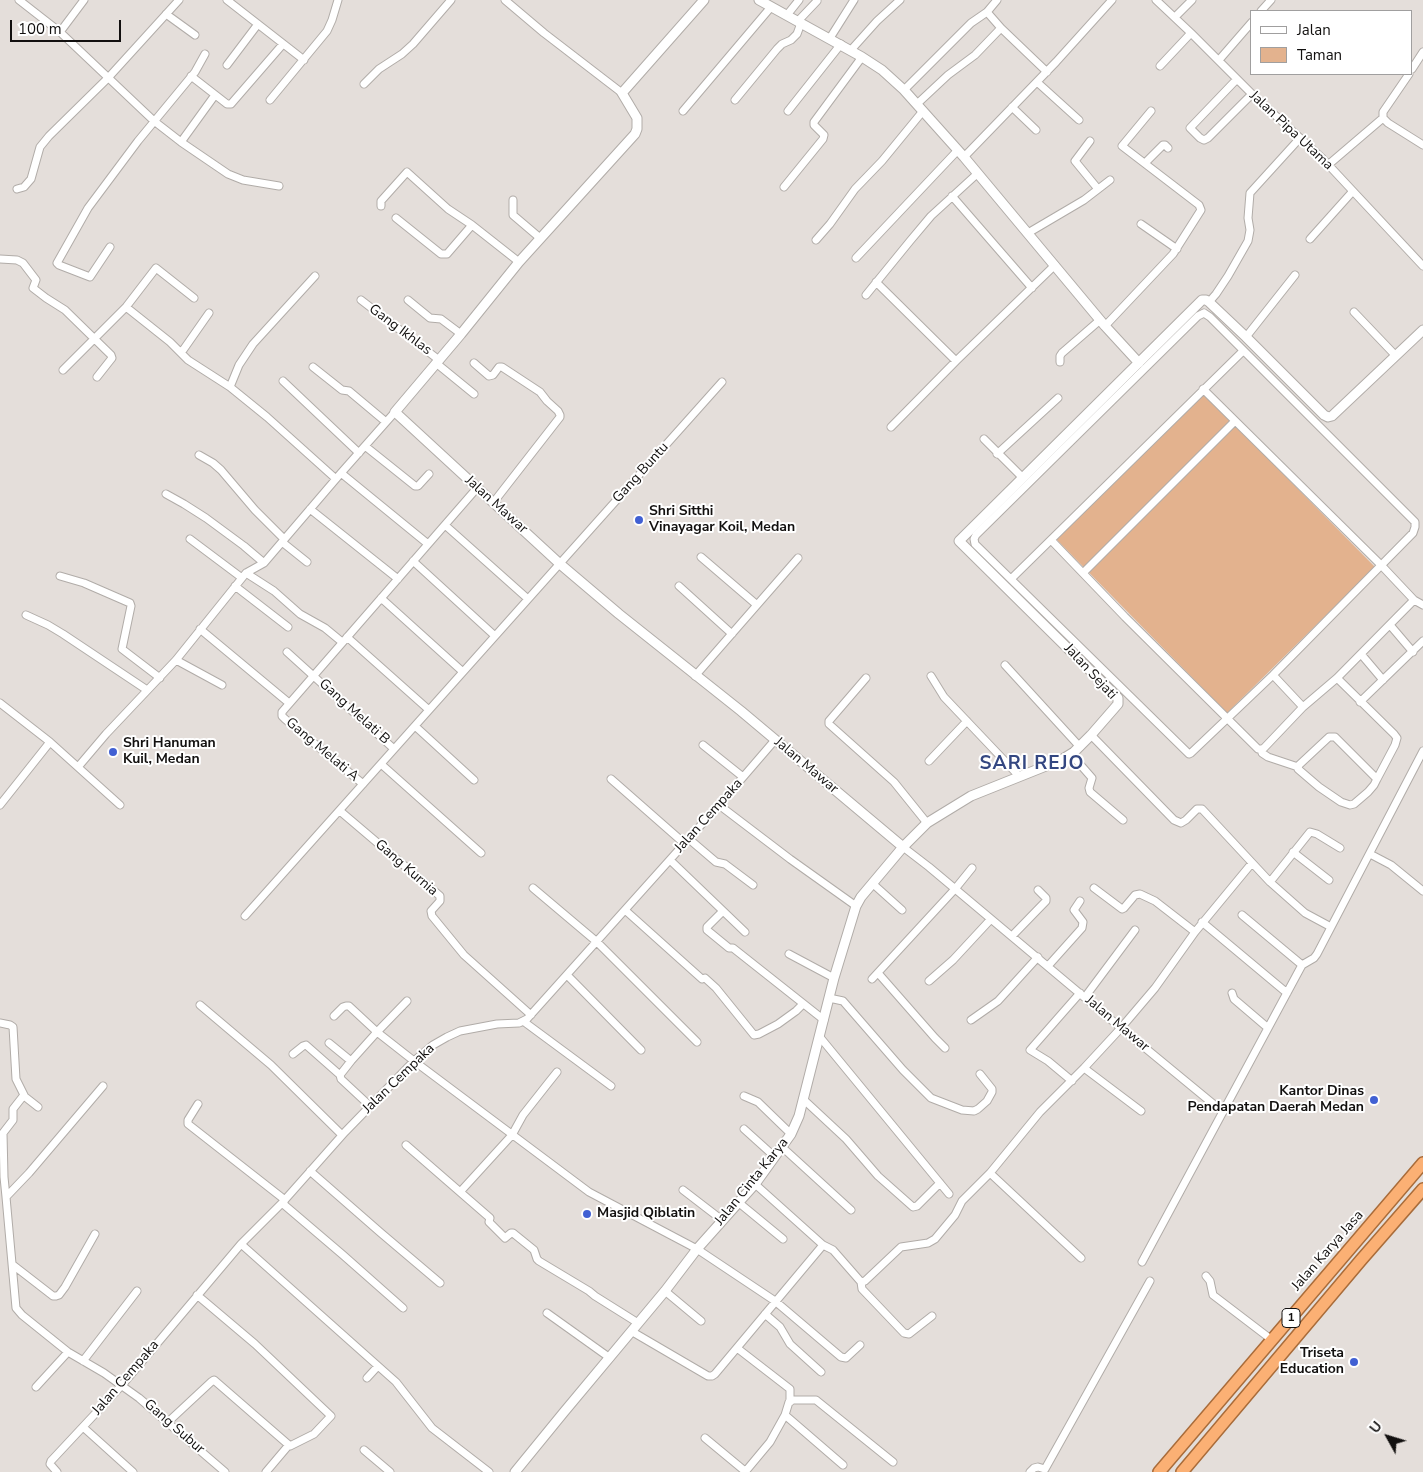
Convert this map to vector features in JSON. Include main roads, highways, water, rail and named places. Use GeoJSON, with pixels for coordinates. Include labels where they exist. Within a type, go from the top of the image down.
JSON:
{"type":"FeatureCollection","features":[{"type":"Feature","properties":{"kind":"highway","name":"Jalan Karya Jasa"},"geometry":{"type":"LineString","coordinates":[[1159,1472],[1423,1163]]}},
{"type":"Feature","properties":{"kind":"highway","name":"1"},"geometry":{"type":"LineString","coordinates":[[1182,1472],[1423,1189]]}},
{"type":"Feature","properties":{"kind":"highway"},"geometry":{"type":"LineString","coordinates":[[1349,1250],[1361,1260]]}},
{"type":"Feature","properties":{"kind":"place","name":"Shri Sitthi Vinayagar Koil, Medan"},"geometry":{"type":"Point","coordinates":[639,520]}},
{"type":"Feature","properties":{"kind":"place","name":"Shri Hanuman Kuil, Medan"},"geometry":{"type":"Point","coordinates":[113,752]}},
{"type":"Feature","properties":{"kind":"place","name":"Kantor Dinas Pendapatan Daerah Medan"},"geometry":{"type":"Point","coordinates":[1374,1100]}},
{"type":"Feature","properties":{"kind":"place","name":"Masjid Qiblatin"},"geometry":{"type":"Point","coordinates":[587,1214]}},
{"type":"Feature","properties":{"kind":"place","name":"Triseta Education"},"geometry":{"type":"Point","coordinates":[1354,1362]}},
{"type":"Feature","properties":{"kind":"district","name":"SARI REJO"},"geometry":{"type":"Point","coordinates":[1032,764]}}]}
